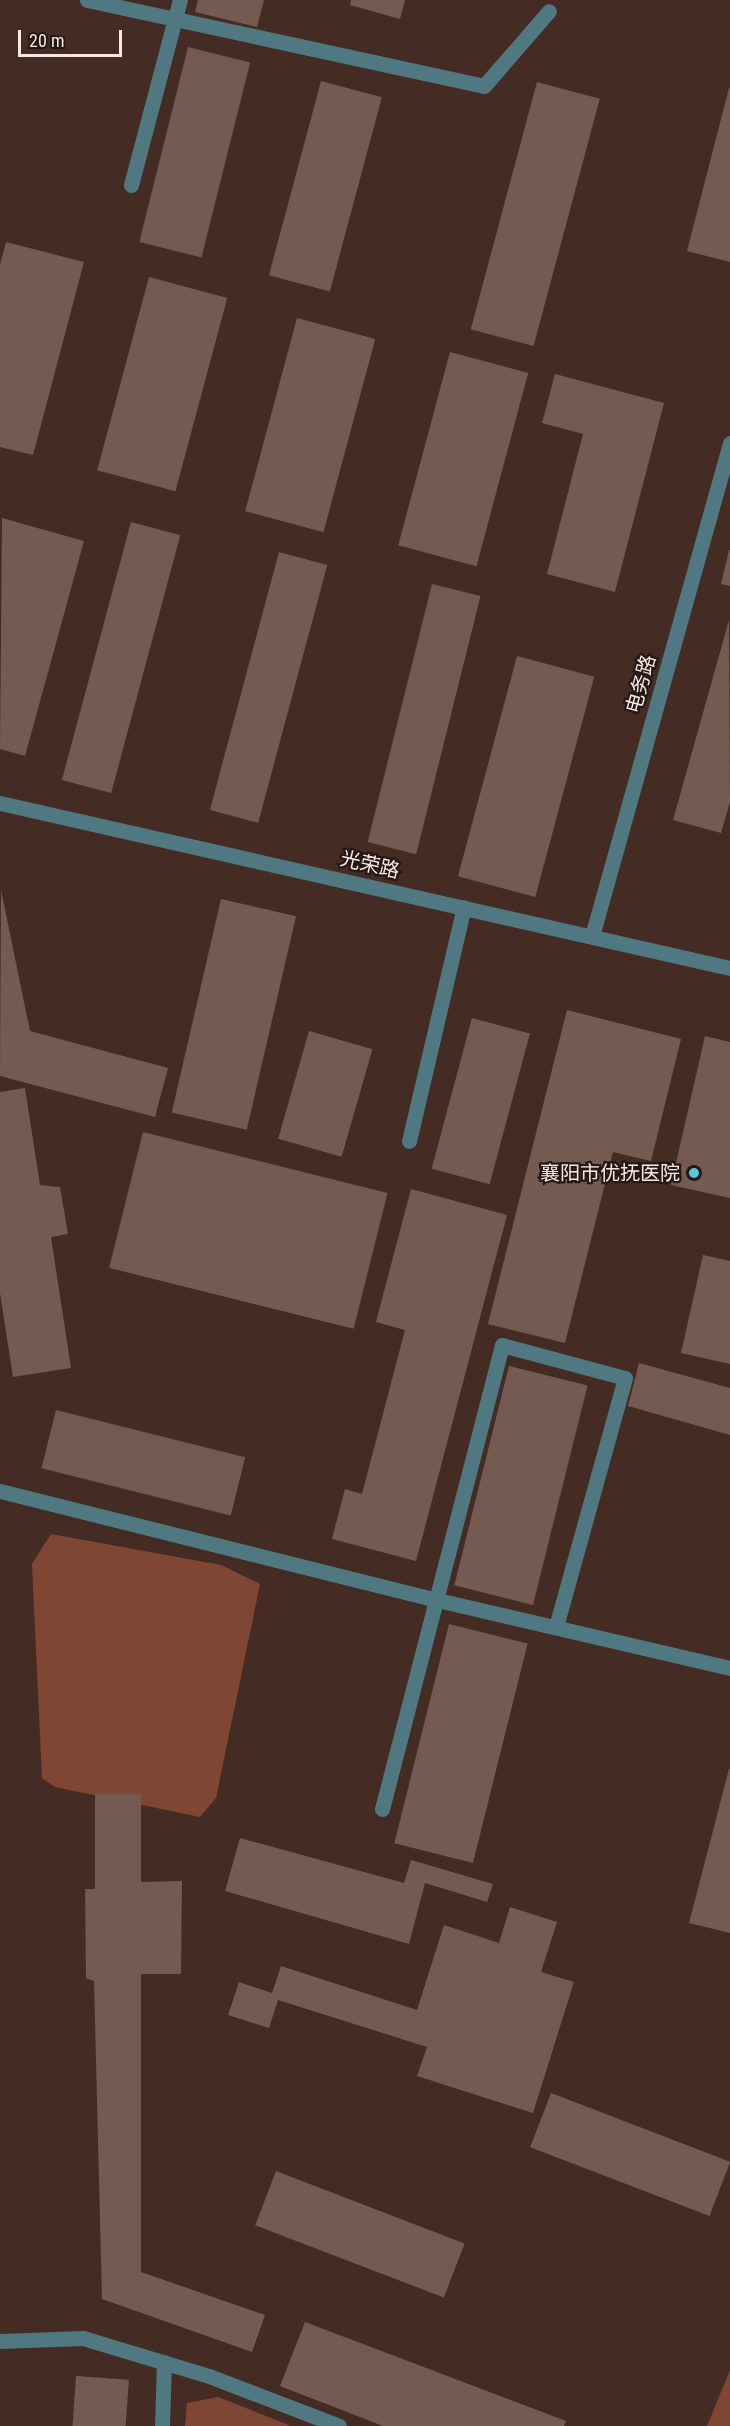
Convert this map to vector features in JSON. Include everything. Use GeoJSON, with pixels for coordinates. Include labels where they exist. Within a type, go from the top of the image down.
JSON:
{"type":"FeatureCollection","features":[{"type":"Feature","properties":{"kind":"street"},"geometry":{"type":"LineString","coordinates":[[87,0],[484,87],[549,11]]}},
{"type":"Feature","properties":{"kind":"street"},"geometry":{"type":"LineString","coordinates":[[131,185],[180,0]]}},
{"type":"Feature","properties":{"kind":"street","name":"电务路"},"geometry":{"type":"LineString","coordinates":[[592,936],[730,443]]}},
{"type":"Feature","properties":{"kind":"street","name":"光荣路"},"geometry":{"type":"LineString","coordinates":[[0,803],[730,968]]}},
{"type":"Feature","properties":{"kind":"street"},"geometry":{"type":"LineString","coordinates":[[409,1141],[464,907]]}},
{"type":"Feature","properties":{"kind":"street"},"geometry":{"type":"LineString","coordinates":[[382,1809],[502,1345],[625,1378],[556,1627]]}},
{"type":"Feature","properties":{"kind":"street"},"geometry":{"type":"LineString","coordinates":[[0,1491],[436,1600],[730,1668]]}},
{"type":"Feature","properties":{"kind":"street"},"geometry":{"type":"LineString","coordinates":[[0,2341],[83,2338],[164,2362],[339,2426]]}},
{"type":"Feature","properties":{"kind":"street"},"geometry":{"type":"LineString","coordinates":[[162,2426],[164,2362]]}},
{"type":"Feature","properties":{"kind":"shaded area"},"geometry":{"type":"Polygon","coordinates":[[[51,1534],[221,1565],[260,1584],[216,1798],[200,1817],[55,1787],[42,1778],[32,1564],[51,1534]]]}},
{"type":"Feature","properties":{"kind":"shaded area"},"geometry":{"type":"Polygon","coordinates":[[[730,2370],[730,2426],[707,2426],[730,2370]]]}},
{"type":"Feature","properties":{"kind":"shaded area"},"geometry":{"type":"Polygon","coordinates":[[[218,2397],[291,2426],[185,2426],[187,2403],[218,2397]]]}},
{"type":"Feature","properties":{"kind":"building"},"geometry":{"type":"Polygon","coordinates":[[[198,0],[264,0],[257,27],[195,12],[198,0]]]}},
{"type":"Feature","properties":{"kind":"building"},"geometry":{"type":"Polygon","coordinates":[[[351,0],[405,0],[400,19],[350,5],[351,0]]]}},
{"type":"Feature","properties":{"kind":"building"},"geometry":{"type":"Polygon","coordinates":[[[188,47],[250,62],[201,258],[139,242],[188,47]]]}},
{"type":"Feature","properties":{"kind":"building"},"geometry":{"type":"Polygon","coordinates":[[[321,81],[382,97],[330,291],[269,275],[321,81]]]}},
{"type":"Feature","properties":{"kind":"building"},"geometry":{"type":"Polygon","coordinates":[[[537,82],[600,99],[534,346],[471,329],[537,82]]]}},
{"type":"Feature","properties":{"kind":"building"},"geometry":{"type":"Polygon","coordinates":[[[730,88],[730,262],[687,251],[730,88]]]}},
{"type":"Feature","properties":{"kind":"building"},"geometry":{"type":"Polygon","coordinates":[[[6,242],[84,262],[33,455],[0,447],[0,265],[6,242]]]}},
{"type":"Feature","properties":{"kind":"building"},"geometry":{"type":"Polygon","coordinates":[[[149,277],[227,298],[175,491],[97,470],[149,277]]]}},
{"type":"Feature","properties":{"kind":"building"},"geometry":{"type":"Polygon","coordinates":[[[297,318],[375,339],[323,532],[245,511],[297,318]]]}},
{"type":"Feature","properties":{"kind":"building"},"geometry":{"type":"Polygon","coordinates":[[[450,352],[528,373],[476,566],[398,545],[450,352]]]}},
{"type":"Feature","properties":{"kind":"building"},"geometry":{"type":"Polygon","coordinates":[[[555,374],[664,403],[615,592],[547,574],[583,434],[542,423],[555,374]]]}},
{"type":"Feature","properties":{"kind":"building"},"geometry":{"type":"Polygon","coordinates":[[[2,518],[84,541],[25,756],[0,749],[2,518]]]}},
{"type":"Feature","properties":{"kind":"building"},"geometry":{"type":"Polygon","coordinates":[[[131,522],[180,535],[111,793],[62,780],[131,522]]]}},
{"type":"Feature","properties":{"kind":"building"},"geometry":{"type":"Polygon","coordinates":[[[730,550],[730,586],[721,584],[730,550]]]}},
{"type":"Feature","properties":{"kind":"building"},"geometry":{"type":"Polygon","coordinates":[[[279,552],[327,565],[258,823],[210,810],[279,552]]]}},
{"type":"Feature","properties":{"kind":"building"},"geometry":{"type":"Polygon","coordinates":[[[432,584],[481,596],[416,854],[368,842],[432,584]]]}},
{"type":"Feature","properties":{"kind":"building"},"geometry":{"type":"Polygon","coordinates":[[[729,620],[730,802],[721,833],[673,820],[729,620]]]}},
{"type":"Feature","properties":{"kind":"building"},"geometry":{"type":"Polygon","coordinates":[[[517,656],[594,677],[535,897],[458,876],[517,656]]]}},
{"type":"Feature","properties":{"kind":"building"},"geometry":{"type":"Polygon","coordinates":[[[1,890],[30,1031],[168,1068],[155,1117],[0,1076],[1,890]]]}},
{"type":"Feature","properties":{"kind":"building"},"geometry":{"type":"Polygon","coordinates":[[[221,899],[296,916],[247,1130],[172,1112],[221,899]]]}},
{"type":"Feature","properties":{"kind":"building"},"geometry":{"type":"Polygon","coordinates":[[[567,1010],[681,1039],[651,1161],[613,1152],[565,1343],[488,1324],[567,1010]]]}},
{"type":"Feature","properties":{"kind":"building"},"geometry":{"type":"Polygon","coordinates":[[[472,1018],[530,1034],[490,1184],[432,1169],[472,1018]]]}},
{"type":"Feature","properties":{"kind":"building"},"geometry":{"type":"Polygon","coordinates":[[[309,1031],[372,1049],[342,1157],[278,1139],[309,1031]]]}},
{"type":"Feature","properties":{"kind":"building"},"geometry":{"type":"Polygon","coordinates":[[[705,1036],[730,1042],[730,1198],[671,1185],[705,1036]]]}},
{"type":"Feature","properties":{"kind":"building"},"geometry":{"type":"Polygon","coordinates":[[[25,1088],[40,1185],[60,1187],[68,1234],[51,1237],[71,1368],[13,1377],[0,1293],[0,1092],[25,1088]]]}},
{"type":"Feature","properties":{"kind":"building"},"geometry":{"type":"Polygon","coordinates":[[[143,1132],[388,1193],[354,1329],[109,1268],[143,1132]]]}},
{"type":"Feature","properties":{"kind":"building"},"geometry":{"type":"Polygon","coordinates":[[[411,1189],[507,1215],[416,1561],[332,1539],[345,1489],[362,1494],[405,1330],[376,1322],[411,1189]]]}},
{"type":"Feature","properties":{"kind":"building"},"geometry":{"type":"Polygon","coordinates":[[[703,1255],[730,1261],[730,1364],[681,1353],[703,1255]]]}},
{"type":"Feature","properties":{"kind":"building"},"geometry":{"type":"Polygon","coordinates":[[[639,1363],[730,1388],[730,1435],[628,1406],[639,1363]]]}},
{"type":"Feature","properties":{"kind":"building"},"geometry":{"type":"Polygon","coordinates":[[[509,1366],[588,1386],[533,1605],[454,1585],[509,1366]]]}},
{"type":"Feature","properties":{"kind":"building"},"geometry":{"type":"Polygon","coordinates":[[[56,1410],[245,1457],[231,1515],[41,1468],[56,1410]]]}},
{"type":"Feature","properties":{"kind":"building"},"geometry":{"type":"Polygon","coordinates":[[[449,1624],[528,1644],[473,1863],[394,1843],[449,1624]]]}},
{"type":"Feature","properties":{"kind":"building"},"geometry":{"type":"Polygon","coordinates":[[[730,1769],[730,1933],[689,1923],[730,1769]]]}},
{"type":"Feature","properties":{"kind":"building"},"geometry":{"type":"Polygon","coordinates":[[[95,1794],[141,1794],[141,1882],[182,1881],[181,1974],[141,1974],[141,2272],[265,2315],[252,2352],[102,2299],[94,1981],[86,1978],[85,1889],[95,1889],[95,1794]]]}},
{"type":"Feature","properties":{"kind":"building"},"geometry":{"type":"Polygon","coordinates":[[[240,1838],[404,1883],[411,1860],[493,1884],[487,1902],[425,1883],[409,1944],[225,1891],[240,1838]]]}},
{"type":"Feature","properties":{"kind":"building"},"geometry":{"type":"Polygon","coordinates":[[[510,1907],[557,1922],[541,1972],[574,1982],[533,2113],[417,2076],[427,2047],[278,2000],[269,2028],[228,2015],[239,1982],[272,1993],[281,1966],[417,2010],[444,1925],[499,1943],[510,1907]]]}},
{"type":"Feature","properties":{"kind":"building"},"geometry":{"type":"Polygon","coordinates":[[[551,2093],[730,2162],[709,2216],[530,2147],[551,2093]]]}},
{"type":"Feature","properties":{"kind":"building"},"geometry":{"type":"Polygon","coordinates":[[[276,2171],[465,2243],[444,2298],[255,2225],[276,2171]]]}},
{"type":"Feature","properties":{"kind":"building"},"geometry":{"type":"Polygon","coordinates":[[[305,2322],[566,2421],[564,2426],[383,2426],[280,2386],[305,2322]]]}},
{"type":"Feature","properties":{"kind":"building"},"geometry":{"type":"Polygon","coordinates":[[[76,2376],[129,2380],[126,2426],[73,2426],[76,2376]]]}},
{"type":"Feature","properties":{"kind":"place","name":"襄阳市优抚医院"},"geometry":{"type":"Point","coordinates":[694,1173]}}]}
